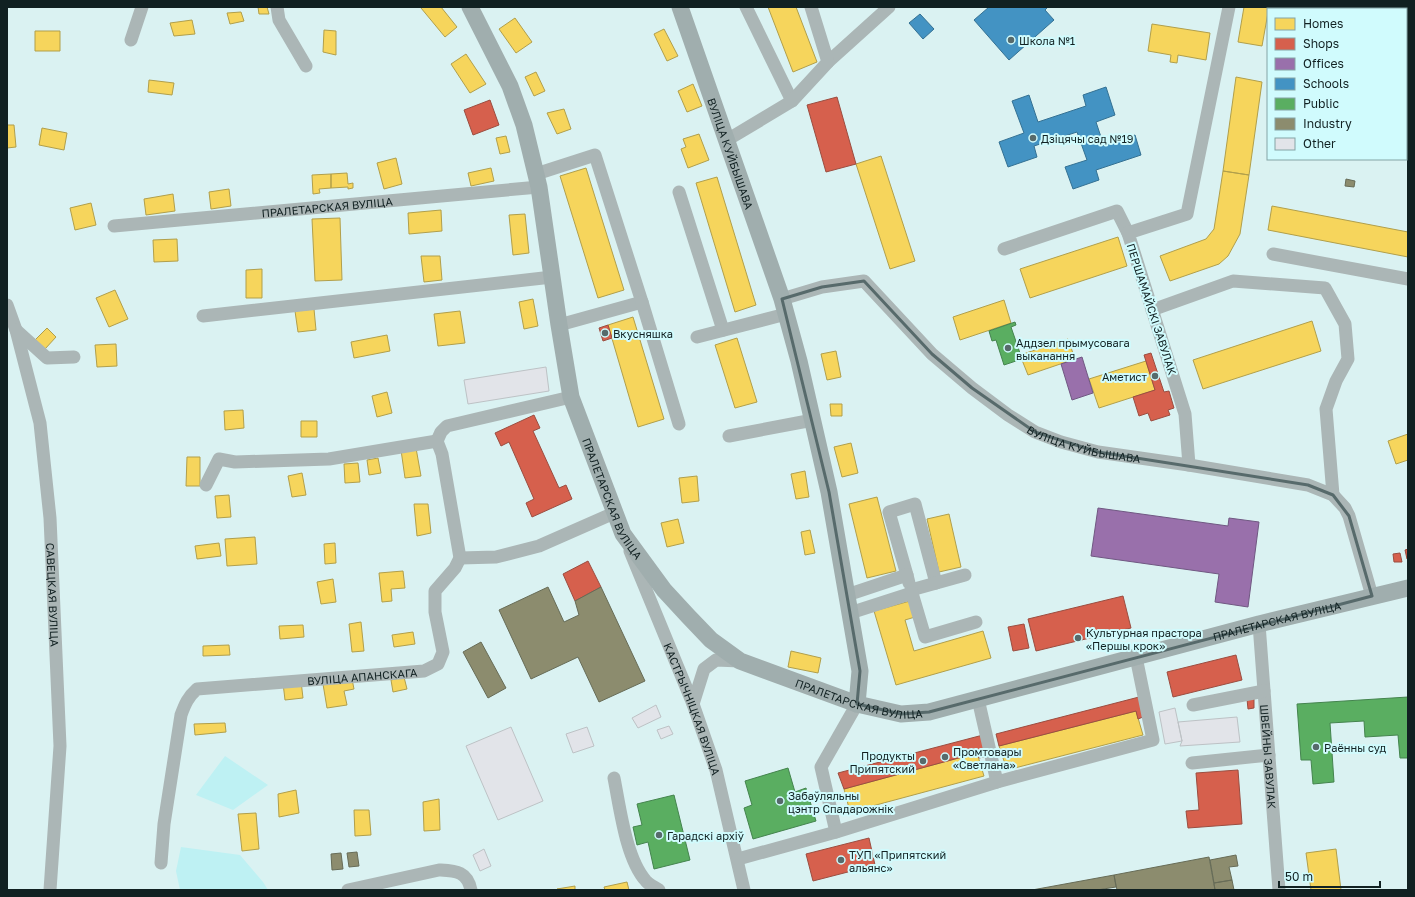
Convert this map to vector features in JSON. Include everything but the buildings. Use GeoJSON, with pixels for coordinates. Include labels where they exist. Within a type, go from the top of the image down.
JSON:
{"type":"FeatureCollection","features":[{"type":"Feature","properties":{"kind":"main road","name":"ПРАЛЕТАРСКАЯ ВУЛІЦА"},"geometry":{"type":"LineString","coordinates":[[470,7],[510,86],[524,125],[537,180],[571,397],[614,513],[623,534],[664,590],[711,640],[740,661],[857,704],[901,714],[929,712],[1259,624],[1408,588]]}},
{"type":"Feature","properties":{"kind":"main road","name":"ВУЛІЦА КУЙБЫШАВА"},"geometry":{"type":"LineString","coordinates":[[680,7],[784,306],[800,361],[829,492],[860,671],[857,704]]}},
{"type":"Feature","properties":{"kind":"street"},"geometry":{"type":"LineString","coordinates":[[131,40],[142,7]]}},
{"type":"Feature","properties":{"kind":"street"},"geometry":{"type":"LineString","coordinates":[[277,7],[279,20],[306,66]]}},
{"type":"Feature","properties":{"kind":"street"},"geometry":{"type":"LineString","coordinates":[[746,7],[792,101]]}},
{"type":"Feature","properties":{"kind":"street"},"geometry":{"type":"LineString","coordinates":[[811,7],[828,62]]}},
{"type":"Feature","properties":{"kind":"street"},"geometry":{"type":"LineString","coordinates":[[727,140],[792,101],[828,62],[889,7]]}},
{"type":"Feature","properties":{"kind":"street","name":"ПЕРШАМАЙСКІ ЗАВУЛАК"},"geometry":{"type":"LineString","coordinates":[[1190,465],[1185,414],[1128,233],[1187,214],[1229,7]]}},
{"type":"Feature","properties":{"kind":"street"},"geometry":{"type":"LineString","coordinates":[[537,180],[595,155],[679,424]]}},
{"type":"Feature","properties":{"kind":"street","name":"ПРАЛЕТАРСКАЯ ВУЛІЦА"},"geometry":{"type":"LineString","coordinates":[[114,226],[537,180]]}},
{"type":"Feature","properties":{"kind":"street"},"geometry":{"type":"LineString","coordinates":[[679,192],[723,330]]}},
{"type":"Feature","properties":{"kind":"street"},"geometry":{"type":"LineString","coordinates":[[1004,249],[1117,211],[1128,233]]}},
{"type":"Feature","properties":{"kind":"street"},"geometry":{"type":"LineString","coordinates":[[1273,254],[1408,279]]}},
{"type":"Feature","properties":{"kind":"street"},"geometry":{"type":"LineString","coordinates":[[203,316],[552,277]]}},
{"type":"Feature","properties":{"kind":"street","name":"ВУЛІЦА КУЙБЫШАВА"},"geometry":{"type":"LineString","coordinates":[[784,306],[822,287],[864,281],[932,354],[972,388],[1008,415],[1035,432],[1061,442],[1098,452],[1190,465],[1308,485],[1333,495],[1345,508],[1349,516],[1372,596]]}},
{"type":"Feature","properties":{"kind":"street"},"geometry":{"type":"LineString","coordinates":[[1152,310],[1233,281],[1325,288],[1345,324],[1348,359],[1336,380],[1326,409],[1333,495]]}},
{"type":"Feature","properties":{"kind":"street"},"geometry":{"type":"LineString","coordinates":[[559,325],[642,302]]}},
{"type":"Feature","properties":{"kind":"street","name":"САВЕЦКАЯ ВУЛІЦА"},"geometry":{"type":"LineString","coordinates":[[7,305],[16,330],[40,423],[50,518],[60,746],[50,890]]}},
{"type":"Feature","properties":{"kind":"street"},"geometry":{"type":"LineString","coordinates":[[697,337],[723,330],[784,306]]}},
{"type":"Feature","properties":{"kind":"street"},"geometry":{"type":"LineString","coordinates":[[16,330],[47,358],[74,357]]}},
{"type":"Feature","properties":{"kind":"street"},"geometry":{"type":"LineString","coordinates":[[571,397],[447,426],[441,432],[437,441],[442,454],[460,558],[496,556],[539,546],[614,513]]}},
{"type":"Feature","properties":{"kind":"street"},"geometry":{"type":"LineString","coordinates":[[728,436],[812,420]]}},
{"type":"Feature","properties":{"kind":"street"},"geometry":{"type":"LineString","coordinates":[[206,485],[219,459],[235,462],[329,459],[437,441]]}},
{"type":"Feature","properties":{"kind":"street"},"geometry":{"type":"LineString","coordinates":[[936,583],[915,504],[889,512],[925,637],[976,622]]}},
{"type":"Feature","properties":{"kind":"street","name":"КАСТРЫЧНІЦКАЯ ВУЛІЦА"},"geometry":{"type":"LineString","coordinates":[[623,534],[693,704],[716,770],[738,859],[744,890]]}},
{"type":"Feature","properties":{"kind":"street","name":"ВУЛІЦА АПАНСКАГА"},"geometry":{"type":"LineString","coordinates":[[161,863],[164,824],[181,715],[186,701],[191,694],[197,689],[424,671],[438,664],[443,652],[435,612],[435,591],[454,568],[460,558]]}},
{"type":"Feature","properties":{"kind":"street"},"geometry":{"type":"LineString","coordinates":[[847,595],[907,575]]}},
{"type":"Feature","properties":{"kind":"street"},"geometry":{"type":"LineString","coordinates":[[850,613],[936,583],[966,575]]}},
{"type":"Feature","properties":{"kind":"street","name":"ШВЕЙНЫ ЗАВУЛАК"},"geometry":{"type":"LineString","coordinates":[[1259,624],[1279,890]]}},
{"type":"Feature","properties":{"kind":"street"},"geometry":{"type":"LineString","coordinates":[[738,859],[836,832],[997,782],[1153,740],[1136,657]]}},
{"type":"Feature","properties":{"kind":"street"},"geometry":{"type":"LineString","coordinates":[[693,704],[704,669],[716,660],[740,661]]}},
{"type":"Feature","properties":{"kind":"street"},"geometry":{"type":"LineString","coordinates":[[1193,706],[1264,691]]}},
{"type":"Feature","properties":{"kind":"street"},"geometry":{"type":"LineString","coordinates":[[978,699],[997,782]]}},
{"type":"Feature","properties":{"kind":"street"},"geometry":{"type":"LineString","coordinates":[[836,832],[821,767],[857,704]]}},
{"type":"Feature","properties":{"kind":"street"},"geometry":{"type":"LineString","coordinates":[[1192,763],[1269,755]]}},
{"type":"Feature","properties":{"kind":"street"},"geometry":{"type":"LineString","coordinates":[[614,778],[629,848],[636,866],[647,882],[659,890]]}},
{"type":"Feature","properties":{"kind":"street"},"geometry":{"type":"LineString","coordinates":[[348,890],[439,870],[461,873],[467,878],[471,890]]}},
{"type":"Feature","properties":{"kind":"highlighted area"},"geometry":{"type":"Polygon","coordinates":[[[864,281],[932,354],[972,388],[1035,432],[1098,452],[1308,485],[1333,495],[1349,516],[1372,596],[929,712],[901,714],[857,704],[860,671],[829,492],[782,299],[822,287],[864,281]]]}},
{"type":"Feature","properties":{"kind":"shaded area"},"geometry":{"type":"Polygon","coordinates":[[[225,756],[268,785],[233,810],[196,795],[225,756]]]}},
{"type":"Feature","properties":{"kind":"shaded area"},"geometry":{"type":"Polygon","coordinates":[[[181,847],[240,855],[268,890],[180,890],[176,871],[181,847]]]}},
{"type":"Feature","properties":{"kind":"place","name":"Школа №1"},"geometry":{"type":"Point","coordinates":[1011,40]}},
{"type":"Feature","properties":{"kind":"place","name":"Дзіцячы сад №19"},"geometry":{"type":"Point","coordinates":[1033,138]}},
{"type":"Feature","properties":{"kind":"place","name":"Вкусняшка"},"geometry":{"type":"Point","coordinates":[605,333]}},
{"type":"Feature","properties":{"kind":"place","name":"Аддзел прымусовага выканання"},"geometry":{"type":"Point","coordinates":[1008,348]}},
{"type":"Feature","properties":{"kind":"place","name":"Аметист"},"geometry":{"type":"Point","coordinates":[1155,376]}},
{"type":"Feature","properties":{"kind":"place","name":"Культурная прастора «Першы крок»"},"geometry":{"type":"Point","coordinates":[1078,638]}},
{"type":"Feature","properties":{"kind":"place","name":"Раённы суд"},"geometry":{"type":"Point","coordinates":[1316,747]}},
{"type":"Feature","properties":{"kind":"place","name":"Промтовары «Светлана»"},"geometry":{"type":"Point","coordinates":[945,757]}},
{"type":"Feature","properties":{"kind":"place","name":"Продукты Припятский"},"geometry":{"type":"Point","coordinates":[923,761]}},
{"type":"Feature","properties":{"kind":"place","name":"Забаўляльны цэнтр Спадарожнік"},"geometry":{"type":"Point","coordinates":[780,801]}},
{"type":"Feature","properties":{"kind":"place","name":"Гарадскі архіў"},"geometry":{"type":"Point","coordinates":[659,835]}},
{"type":"Feature","properties":{"kind":"place","name":"ТУП «Припятский альянс»"},"geometry":{"type":"Point","coordinates":[841,860]}}]}
